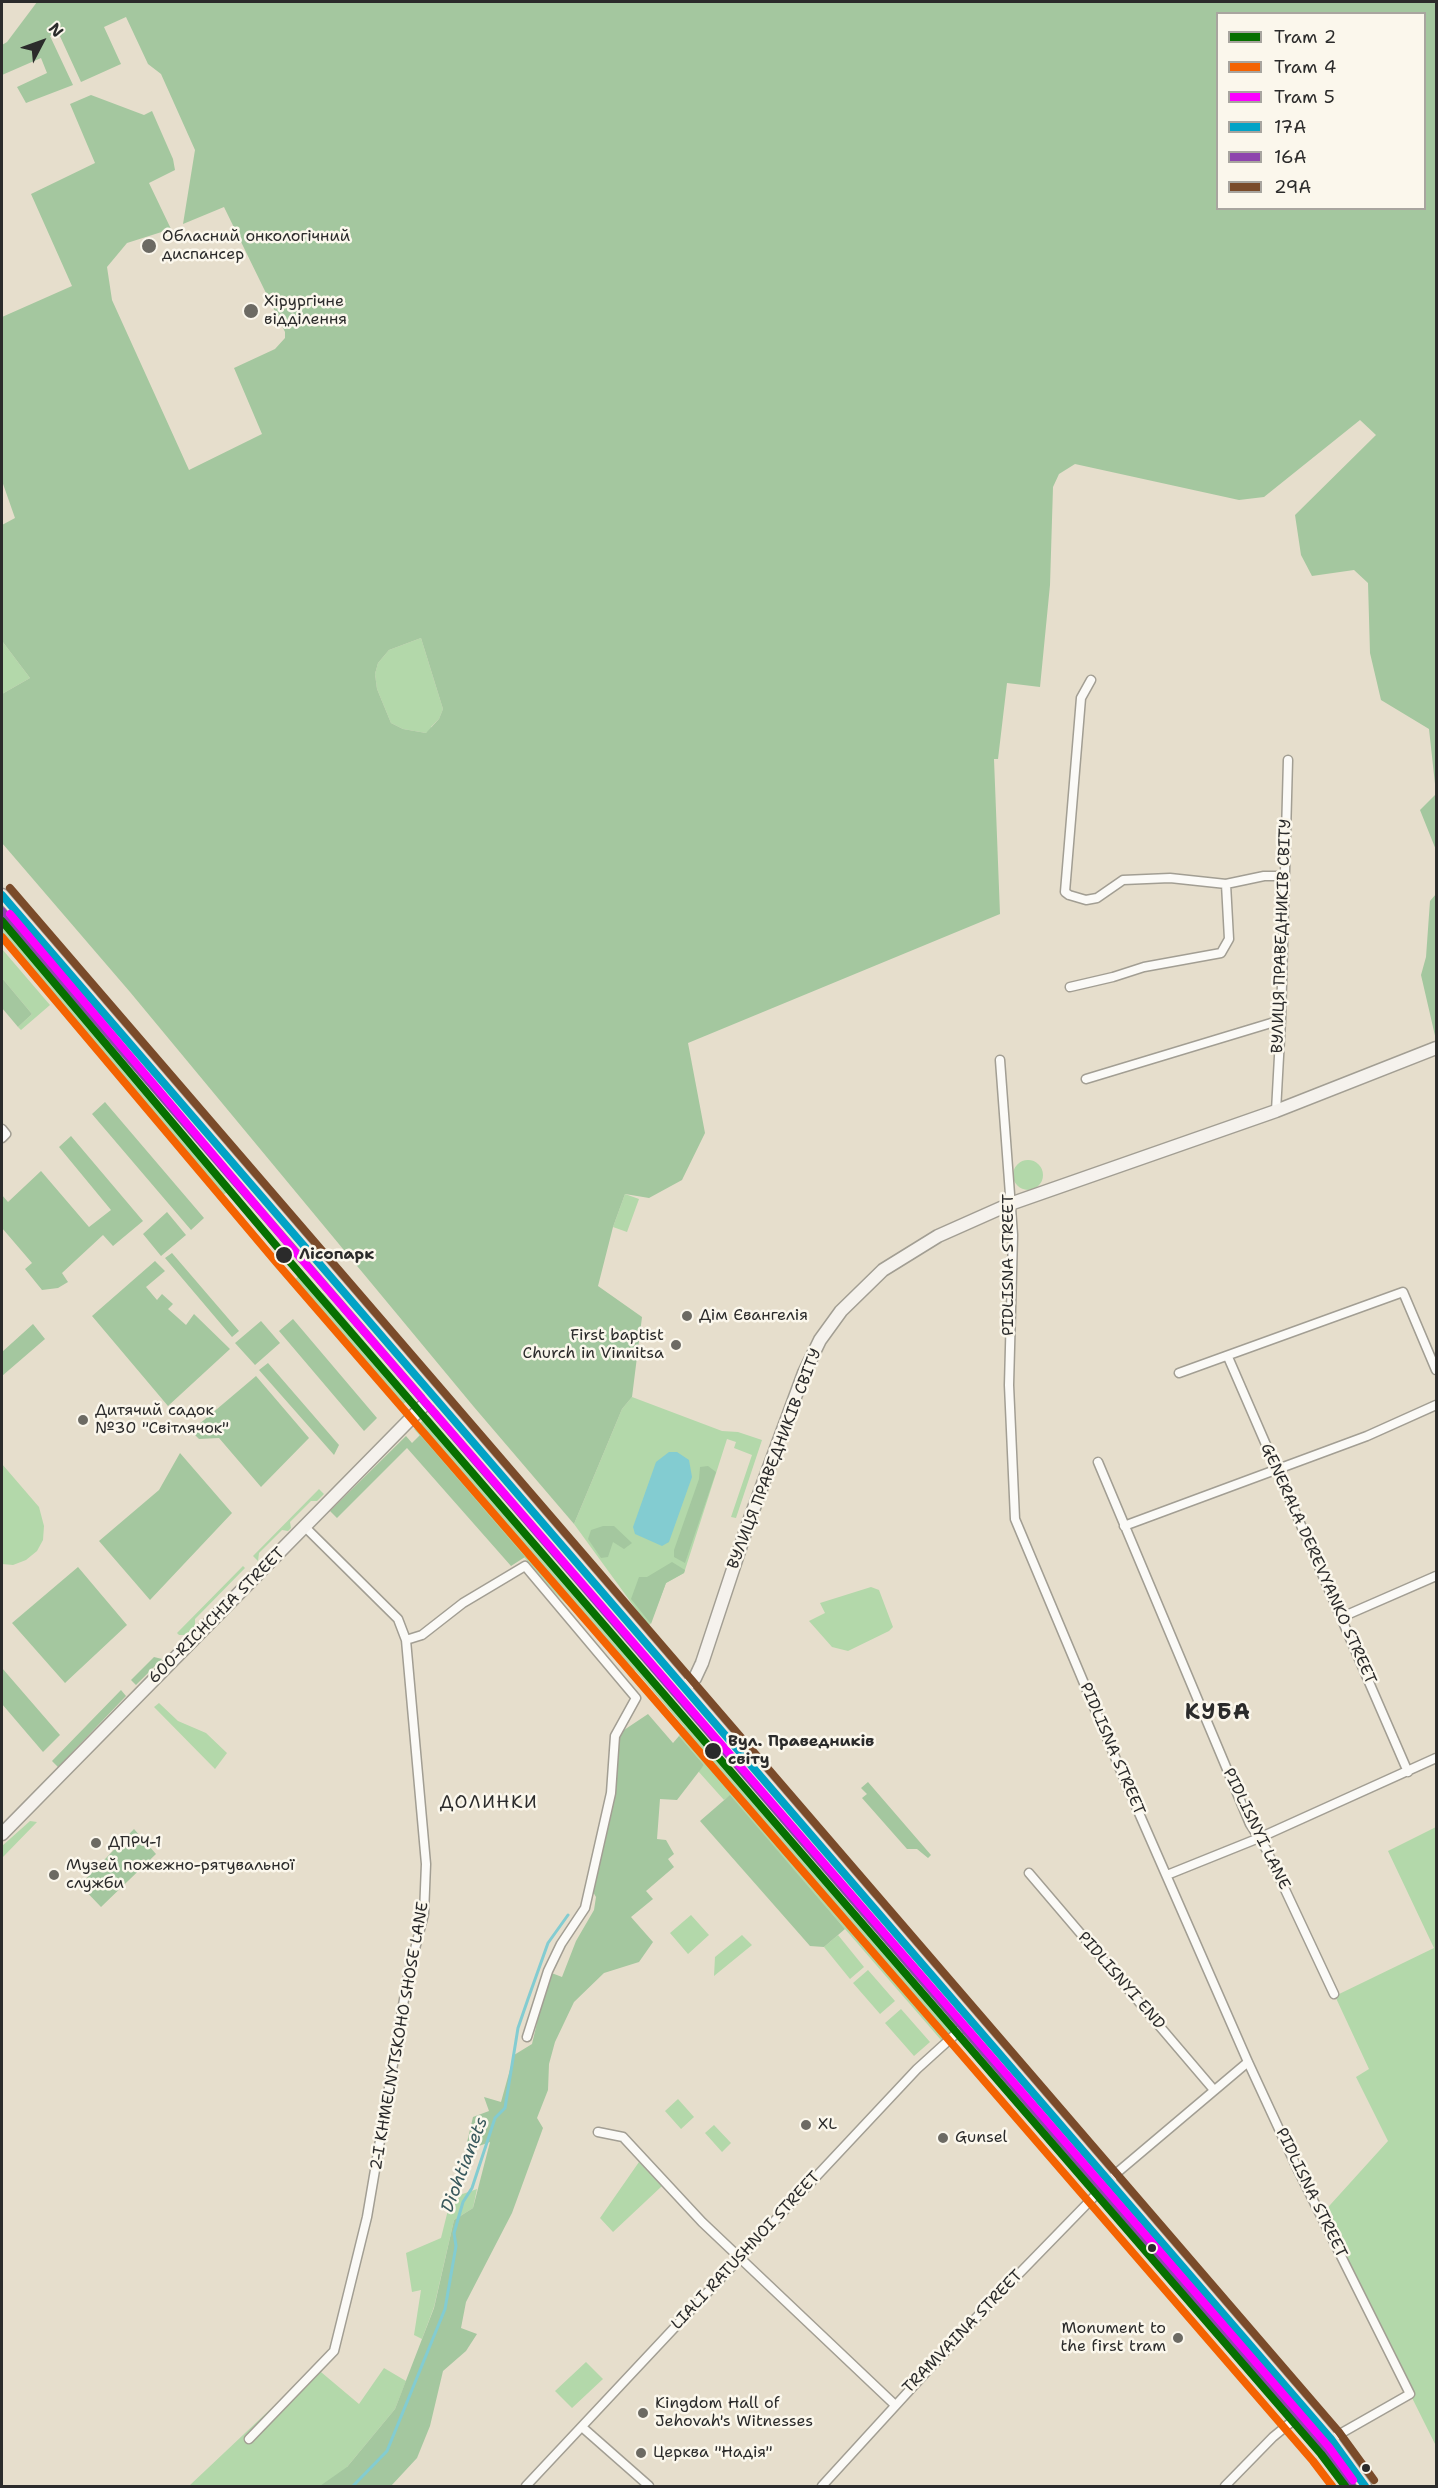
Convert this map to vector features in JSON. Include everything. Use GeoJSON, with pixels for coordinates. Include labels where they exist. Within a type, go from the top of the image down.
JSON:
{"type":"FeatureCollection","features":[{"type":"Feature","properties":{"kind":"main road"},"geometry":{"type":"LineString","coordinates":[[2,895],[683,1689],[1331,2439],[1365,2487]]}},
{"type":"Feature","properties":{"kind":"main road","name":"ВУЛИЦЯ ПРАВЕДНИКІВ СВІТУ"},"geometry":{"type":"LineString","coordinates":[[683,1689],[695,1678],[702,1663],[748,1524],[804,1373],[820,1340],[841,1311],[883,1270],[938,1236],[1010,1204],[1276,1111],[1437,1048]]}},
{"type":"Feature","properties":{"kind":"main road","name":"600-RICHCHIA STREET"},"geometry":{"type":"LineString","coordinates":[[2,1834],[432,1397]]}},
{"type":"Feature","properties":{"kind":"street"},"geometry":{"type":"LineString","coordinates":[[1091,680],[1081,698],[1065,892],[1077,899],[1086,900],[1098,898],[1123,880],[1170,878],[1226,884],[1264,876],[1282,876]]}},
{"type":"Feature","properties":{"kind":"street","name":"ВУЛИЦЯ ПРАВЕДНИКІВ СВІТУ"},"geometry":{"type":"LineString","coordinates":[[1276,1111],[1281,1020],[1282,876],[1287,760]]}},
{"type":"Feature","properties":{"kind":"street"},"geometry":{"type":"LineString","coordinates":[[1070,987],[1144,967],[1221,953],[1229,939],[1226,884]]}},
{"type":"Feature","properties":{"kind":"street"},"geometry":{"type":"LineString","coordinates":[[1086,1079],[1281,1020]]}},
{"type":"Feature","properties":{"kind":"street","name":"PIDLISNA STREET"},"geometry":{"type":"LineString","coordinates":[[1000,1060],[1012,1235],[1009,1385],[1015,1519],[1248,2062],[1297,2168],[1410,2394],[1331,2439]]}},
{"type":"Feature","properties":{"kind":"street"},"geometry":{"type":"LineString","coordinates":[[2,1130],[6,1134],[2,1138]]}},
{"type":"Feature","properties":{"kind":"street"},"geometry":{"type":"LineString","coordinates":[[1179,1373],[1403,1292],[1437,1370]]}},
{"type":"Feature","properties":{"kind":"street","name":"GENERALA DEREVYANKO STREET"},"geometry":{"type":"LineString","coordinates":[[1228,1357],[1408,1772]]}},
{"type":"Feature","properties":{"kind":"street"},"geometry":{"type":"LineString","coordinates":[[1124,1526],[1367,1436],[1437,1405]]}},
{"type":"Feature","properties":{"kind":"street","name":"PIDLISNYI LANE"},"geometry":{"type":"LineString","coordinates":[[1098,1462],[1250,1824],[1259,1838],[1334,1994]]}},
{"type":"Feature","properties":{"kind":"street","name":"2-I KHMELNYTSKOHO SHOSE LANE"},"geometry":{"type":"LineString","coordinates":[[249,2439],[334,2351],[367,2217],[408,1976],[424,1914],[426,1864],[406,1640],[398,1618],[305,1527]]}},
{"type":"Feature","properties":{"kind":"street"},"geometry":{"type":"LineString","coordinates":[[406,1640],[422,1635],[463,1603],[525,1566],[636,1698],[615,1736],[610,1793],[585,1908],[561,1944],[548,1971],[527,2037]]}},
{"type":"Feature","properties":{"kind":"street"},"geometry":{"type":"LineString","coordinates":[[1342,1617],[1437,1576]]}},
{"type":"Feature","properties":{"kind":"street"},"geometry":{"type":"LineString","coordinates":[[1167,1875],[1259,1838],[1437,1758]]}},
{"type":"Feature","properties":{"kind":"street","name":"PIDLISNYI END"},"geometry":{"type":"LineString","coordinates":[[1029,1873],[1214,2090]]}},
{"type":"Feature","properties":{"kind":"street","name":"LIALI RATUSHNOI STREET"},"geometry":{"type":"LineString","coordinates":[[526,2487],[917,2069],[970,2021]]}},
{"type":"Feature","properties":{"kind":"street","name":"TRAMVAINA STREET"},"geometry":{"type":"LineString","coordinates":[[822,2487],[894,2404],[1109,2182],[1248,2062]]}},
{"type":"Feature","properties":{"kind":"street"},"geometry":{"type":"LineString","coordinates":[[598,2132],[623,2137],[739,2257],[894,2404]]}},
{"type":"Feature","properties":{"kind":"street"},"geometry":{"type":"LineString","coordinates":[[1225,2487],[1273,2437],[1306,2410]]}},
{"type":"Feature","properties":{"kind":"street"},"geometry":{"type":"LineString","coordinates":[[582,2427],[649,2487]]}},
{"type":"Feature","properties":{"kind":"green space"},"geometry":{"type":"Polygon","coordinates":[[[37,2],[1436,2],[1436,793],[1429,729],[1381,700],[1370,653],[1368,583],[1354,570],[1312,576],[1301,555],[1295,515],[1376,435],[1360,420],[1264,497],[1239,500],[1075,464],[1059,474],[1053,487],[1050,585],[1040,687],[1007,683],[998,759],[994,759],[1000,914],[688,1043],[705,1133],[682,1180],[649,1198],[625,1194],[613,1227],[598,1286],[642,1317],[632,1397],[622,1409],[574,1524],[474,1407],[130,992],[2,843],[2,694],[30,678],[2,641],[2,525],[15,518],[2,481],[2,317],[72,286],[31,194],[95,163],[70,104],[91,95],[144,115],[152,111],[173,159],[175,170],[149,183],[171,229],[127,243],[107,267],[112,300],[189,470],[262,434],[234,368],[275,349],[285,338],[285,332],[224,207],[183,224],[195,150],[161,74],[148,64],[126,17],[104,27],[121,64],[81,82],[58,32],[50,36],[73,85],[26,103],[17,87],[47,73],[41,58],[2,75],[2,45],[7,42],[37,2]],[[421,638],[389,650],[378,663],[375,674],[377,689],[391,723],[403,729],[426,733],[439,719],[443,709],[421,638]]]}},
{"type":"Feature","properties":{"kind":"green space"},"geometry":{"type":"Polygon","coordinates":[[[421,638],[443,709],[439,719],[431,727],[433,729],[426,733],[403,729],[391,723],[377,689],[375,674],[378,663],[389,650],[421,638]]]}},
{"type":"Feature","properties":{"kind":"green space"},"geometry":{"type":"Polygon","coordinates":[[[2,641],[30,678],[2,694],[2,641]]]}},
{"type":"Feature","properties":{"kind":"green space"},"geometry":{"type":"Polygon","coordinates":[[[1436,794],[1436,850],[1420,810],[1436,794]]]}},
{"type":"Feature","properties":{"kind":"green space"},"geometry":{"type":"Polygon","coordinates":[[[1436,894],[1436,1040],[1421,975],[1426,957],[1430,901],[1436,894]]]}},
{"type":"Feature","properties":{"kind":"green space"},"geometry":{"type":"Polygon","coordinates":[[[2,913],[232,1188],[221,1197],[2,942],[2,913]]]}},
{"type":"Feature","properties":{"kind":"green space"},"geometry":{"type":"Polygon","coordinates":[[[2,949],[50,1005],[21,1030],[18,1027],[32,1014],[2,978],[2,949]]]}},
{"type":"Feature","properties":{"kind":"green space"},"geometry":{"type":"Polygon","coordinates":[[[2,978],[32,1014],[18,1027],[2,1008],[2,978]]]}},
{"type":"Feature","properties":{"kind":"green space"},"geometry":{"type":"Polygon","coordinates":[[[105,1102],[204,1218],[191,1230],[92,1114],[105,1102]]]}},
{"type":"Feature","properties":{"kind":"green space"},"geometry":{"type":"Polygon","coordinates":[[[71,1136],[143,1221],[113,1246],[103,1235],[62,1273],[68,1282],[58,1288],[42,1290],[25,1269],[32,1263],[2,1228],[2,1195],[8,1202],[41,1171],[89,1227],[111,1210],[59,1147],[71,1136]]]}},
{"type":"Feature","properties":{"kind":"green space"},"geometry":{"type":"Polygon","coordinates":[[[1028,1160],[1039,1164],[1043,1175],[1039,1186],[1028,1190],[1017,1186],[1013,1175],[1017,1164],[1028,1160]]]}},
{"type":"Feature","properties":{"kind":"green space"},"geometry":{"type":"Polygon","coordinates":[[[625,1194],[639,1199],[627,1232],[613,1227],[625,1194]]]}},
{"type":"Feature","properties":{"kind":"green space"},"geometry":{"type":"Polygon","coordinates":[[[167,1212],[186,1235],[161,1256],[143,1234],[167,1212]]]}},
{"type":"Feature","properties":{"kind":"green space"},"geometry":{"type":"Polygon","coordinates":[[[172,1253],[239,1331],[232,1337],[165,1258],[172,1253]]]}},
{"type":"Feature","properties":{"kind":"green space"},"geometry":{"type":"Polygon","coordinates":[[[155,1261],[165,1271],[146,1287],[157,1300],[162,1294],[173,1304],[168,1309],[186,1325],[194,1314],[230,1349],[168,1406],[92,1316],[155,1261]]]}},
{"type":"Feature","properties":{"kind":"green space"},"geometry":{"type":"Polygon","coordinates":[[[299,1276],[318,1297],[323,1293],[412,1397],[402,1405],[294,1280],[299,1276]]]}},
{"type":"Feature","properties":{"kind":"green space"},"geometry":{"type":"Polygon","coordinates":[[[293,1319],[377,1418],[364,1431],[279,1331],[293,1319]]]}},
{"type":"Feature","properties":{"kind":"green space"},"geometry":{"type":"Polygon","coordinates":[[[261,1321],[280,1343],[255,1365],[235,1343],[261,1321]]]}},
{"type":"Feature","properties":{"kind":"green space"},"geometry":{"type":"Polygon","coordinates":[[[33,1324],[45,1339],[2,1376],[2,1352],[33,1324]]]}},
{"type":"Feature","properties":{"kind":"green space"},"geometry":{"type":"Polygon","coordinates":[[[268,1363],[339,1445],[334,1455],[259,1370],[268,1363]]]}},
{"type":"Feature","properties":{"kind":"green space"},"geometry":{"type":"Polygon","coordinates":[[[256,1376],[309,1438],[261,1487],[219,1438],[199,1439],[191,1431],[256,1376]]]}},
{"type":"Feature","properties":{"kind":"green space"},"geometry":{"type":"Polygon","coordinates":[[[632,1397],[722,1431],[738,1432],[762,1440],[736,1518],[731,1517],[752,1455],[734,1448],[736,1442],[727,1439],[684,1573],[666,1583],[649,1627],[574,1524],[622,1409],[632,1397]]]}},
{"type":"Feature","properties":{"kind":"green space"},"geometry":{"type":"Polygon","coordinates":[[[428,1415],[682,1711],[680,1714],[732,1775],[736,1773],[957,2027],[941,2040],[730,1796],[724,1800],[698,1771],[704,1765],[679,1736],[684,1727],[635,1670],[630,1674],[589,1626],[555,1593],[414,1429],[428,1415]]]}},
{"type":"Feature","properties":{"kind":"green space"},"geometry":{"type":"Polygon","coordinates":[[[420,1435],[525,1557],[511,1566],[407,1448],[337,1518],[330,1511],[406,1436],[412,1443],[420,1435]]]}},
{"type":"Feature","properties":{"kind":"green space"},"geometry":{"type":"Polygon","coordinates":[[[180,1453],[232,1513],[150,1600],[99,1541],[159,1490],[180,1453]]]}},
{"type":"Feature","properties":{"kind":"green space"},"geometry":{"type":"Polygon","coordinates":[[[2,1464],[39,1507],[44,1526],[43,1540],[37,1551],[26,1560],[13,1565],[2,1564],[2,1464]]]}},
{"type":"Feature","properties":{"kind":"green space"},"geometry":{"type":"Polygon","coordinates":[[[708,1466],[716,1472],[685,1563],[674,1557],[674,1550],[699,1479],[700,1467],[708,1466]]]}},
{"type":"Feature","properties":{"kind":"green space"},"geometry":{"type":"Polygon","coordinates":[[[319,1489],[324,1494],[317,1501],[311,1501],[290,1522],[291,1528],[288,1531],[282,1530],[259,1553],[258,1561],[253,1556],[319,1489]]]}},
{"type":"Feature","properties":{"kind":"green space"},"geometry":{"type":"Polygon","coordinates":[[[603,1526],[614,1526],[632,1543],[624,1549],[613,1542],[608,1557],[601,1558],[588,1539],[591,1530],[603,1526]]]}},
{"type":"Feature","properties":{"kind":"green space"},"geometry":{"type":"Polygon","coordinates":[[[672,1562],[685,1570],[684,1573],[666,1583],[651,1624],[631,1599],[639,1577],[647,1577],[672,1562]]]}},
{"type":"Feature","properties":{"kind":"green space"},"geometry":{"type":"Polygon","coordinates":[[[243,1566],[245,1568],[195,1619],[195,1626],[186,1635],[179,1635],[177,1633],[243,1566]]]}},
{"type":"Feature","properties":{"kind":"green space"},"geometry":{"type":"Polygon","coordinates":[[[78,1567],[127,1625],[65,1683],[12,1623],[78,1567]]]}},
{"type":"Feature","properties":{"kind":"green space"},"geometry":{"type":"Polygon","coordinates":[[[871,1587],[879,1590],[893,1627],[848,1651],[832,1647],[809,1621],[825,1613],[820,1603],[871,1587]]]}},
{"type":"Feature","properties":{"kind":"green space"},"geometry":{"type":"Polygon","coordinates":[[[154,1657],[162,1659],[136,1685],[131,1680],[154,1657]]]}},
{"type":"Feature","properties":{"kind":"green space"},"geometry":{"type":"Polygon","coordinates":[[[2,1668],[60,1735],[43,1752],[2,1704],[2,1668]]]}},
{"type":"Feature","properties":{"kind":"green space"},"geometry":{"type":"Polygon","coordinates":[[[121,1690],[126,1696],[58,1767],[52,1761],[121,1690]]]}},
{"type":"Feature","properties":{"kind":"green space"},"geometry":{"type":"Polygon","coordinates":[[[159,1703],[178,1721],[206,1733],[227,1753],[215,1769],[154,1707],[159,1703]]]}},
{"type":"Feature","properties":{"kind":"green space"},"geometry":{"type":"Polygon","coordinates":[[[648,1714],[673,1743],[679,1736],[704,1765],[677,1800],[660,1799],[657,1839],[666,1840],[674,1854],[668,1859],[674,1867],[646,1891],[653,1899],[631,1917],[653,1942],[639,1962],[604,1973],[574,2002],[555,2042],[549,2064],[548,2090],[537,2118],[543,2128],[512,2213],[466,2302],[461,2328],[477,2334],[466,2351],[443,2371],[430,2426],[417,2458],[391,2486],[320,2486],[347,2467],[395,2409],[434,2308],[454,2220],[473,2208],[490,2142],[465,2151],[473,2117],[489,2111],[484,2097],[501,2102],[514,2055],[532,2044],[549,1972],[562,1977],[576,1941],[594,1910],[596,1897],[590,1887],[611,1793],[615,1736],[648,1714]]]}},
{"type":"Feature","properties":{"kind":"green space"},"geometry":{"type":"Polygon","coordinates":[[[868,1782],[931,1855],[928,1858],[917,1849],[907,1849],[862,1798],[867,1794],[861,1788],[868,1782]]]}},
{"type":"Feature","properties":{"kind":"green space"},"geometry":{"type":"Polygon","coordinates":[[[730,1795],[845,1929],[824,1947],[810,1946],[700,1821],[730,1795]]]}},
{"type":"Feature","properties":{"kind":"green space"},"geometry":{"type":"Polygon","coordinates":[[[30,1821],[37,1822],[2,1858],[2,1846],[30,1821]]]}},
{"type":"Feature","properties":{"kind":"green space"},"geometry":{"type":"Polygon","coordinates":[[[1436,1827],[1436,2446],[1321,2215],[1388,2141],[1356,2077],[1369,2069],[1335,1996],[1434,1948],[1388,1851],[1436,1827]]]}},
{"type":"Feature","properties":{"kind":"green space"},"geometry":{"type":"Polygon","coordinates":[[[134,1829],[156,1854],[101,1907],[80,1885],[134,1829]]]}},
{"type":"Feature","properties":{"kind":"green space"},"geometry":{"type":"Polygon","coordinates":[[[691,1915],[709,1935],[688,1954],[670,1933],[691,1915]]]}},
{"type":"Feature","properties":{"kind":"green space"},"geometry":{"type":"Polygon","coordinates":[[[742,1935],[752,1945],[714,1976],[715,1957],[742,1935]]]}},
{"type":"Feature","properties":{"kind":"green space"},"geometry":{"type":"Polygon","coordinates":[[[838,1935],[864,1967],[850,1979],[824,1947],[838,1935]]]}},
{"type":"Feature","properties":{"kind":"green space"},"geometry":{"type":"Polygon","coordinates":[[[868,1970],[895,2001],[880,2014],[853,1983],[868,1970]]]}},
{"type":"Feature","properties":{"kind":"green space"},"geometry":{"type":"Polygon","coordinates":[[[901,2009],[930,2042],[914,2056],[885,2023],[901,2009]]]}},
{"type":"Feature","properties":{"kind":"green space"},"geometry":{"type":"Polygon","coordinates":[[[678,2099],[694,2117],[681,2129],[665,2111],[678,2099]]]}},
{"type":"Feature","properties":{"kind":"green space"},"geometry":{"type":"Polygon","coordinates":[[[714,2125],[731,2143],[722,2152],[705,2133],[714,2125]]]}},
{"type":"Feature","properties":{"kind":"green space"},"geometry":{"type":"Polygon","coordinates":[[[639,2162],[662,2186],[613,2232],[600,2218],[639,2162]]]}},
{"type":"Feature","properties":{"kind":"green space"},"geometry":{"type":"Polygon","coordinates":[[[477,2189],[473,2208],[454,2220],[434,2307],[422,2339],[414,2335],[421,2290],[412,2292],[406,2253],[441,2238],[451,2198],[477,2189]]]}},
{"type":"Feature","properties":{"kind":"green space"},"geometry":{"type":"Polygon","coordinates":[[[586,2362],[603,2379],[572,2408],[555,2391],[586,2362]]]}},
{"type":"Feature","properties":{"kind":"green space"},"geometry":{"type":"Polygon","coordinates":[[[315,2367],[359,2404],[384,2368],[406,2381],[395,2409],[347,2467],[356,2486],[189,2486],[315,2367]]]}},
{"type":"Feature","properties":{"kind":"water"},"geometry":{"type":"Polygon","coordinates":[[[669,1452],[677,1452],[689,1460],[692,1477],[669,1542],[662,1546],[635,1534],[633,1527],[656,1462],[669,1452]]]}},
{"type":"Feature","properties":{"kind":"waterway","name":"Diohtianets"},"geometry":{"type":"LineString","coordinates":[[353,2486],[387,2451],[445,2309],[456,2246],[454,2233],[463,2202],[472,2188],[495,2118],[505,2108],[518,2028],[548,1943],[568,1915]]}},
{"type":"Feature","properties":{"kind":"tram line","name":"5"},"geometry":{"type":"LineString","coordinates":[[10,914],[292,1248],[1329,2447],[1353,2480]]}},
{"type":"Feature","properties":{"kind":"tram line","name":"2"},"geometry":{"type":"LineString","coordinates":[[2,921],[284,1255],[1321,2454],[1345,2486]]}},
{"type":"Feature","properties":{"kind":"tram line","name":"4"},"geometry":{"type":"LineString","coordinates":[[2,937],[276,1262],[1313,2461],[1332,2486]]}},
{"type":"Feature","properties":{"kind":"transit line","name":"29А"},"geometry":{"type":"LineString","coordinates":[[10,888],[1339,2432],[1374,2480]]}},
{"type":"Feature","properties":{"kind":"transit line","name":"17А"},"geometry":{"type":"LineString","coordinates":[[2,895],[1331,2439],[1365,2486]]}},
{"type":"Feature","properties":{"kind":"transit line","name":"16А"},"geometry":{"type":"LineString","coordinates":[[2,911],[1323,2446],[1352,2486]]}},
{"type":"Feature","properties":{"kind":"place","name":"Обласний онкологічний диспансер"},"geometry":{"type":"Point","coordinates":[149,246]}},
{"type":"Feature","properties":{"kind":"place","name":"Хірургічне відділення"},"geometry":{"type":"Point","coordinates":[251,311]}},
{"type":"Feature","properties":{"kind":"place","name":"Лісопарк"},"geometry":{"type":"Point","coordinates":[284,1255]}},
{"type":"Feature","properties":{"kind":"place","name":"Дім Євангелія"},"geometry":{"type":"Point","coordinates":[687,1316]}},
{"type":"Feature","properties":{"kind":"place","name":"First baptist Church in Vinnitsa"},"geometry":{"type":"Point","coordinates":[676,1345]}},
{"type":"Feature","properties":{"kind":"place","name":"Дитячий садок №30 \"Світлячок\""},"geometry":{"type":"Point","coordinates":[83,1420]}},
{"type":"Feature","properties":{"kind":"place","name":"Вул. Праведників світу"},"geometry":{"type":"Point","coordinates":[713,1751]}},
{"type":"Feature","properties":{"kind":"place","name":"ДПРЧ-1"},"geometry":{"type":"Point","coordinates":[96,1843]}},
{"type":"Feature","properties":{"kind":"place","name":"Музей пожежно-рятувальної служби"},"geometry":{"type":"Point","coordinates":[54,1875]}},
{"type":"Feature","properties":{"kind":"place","name":"XL"},"geometry":{"type":"Point","coordinates":[806,2125]}},
{"type":"Feature","properties":{"kind":"place","name":"Gunsel"},"geometry":{"type":"Point","coordinates":[943,2138]}},
{"type":"Feature","properties":{"kind":"place","name":"Monument to the first tram"},"geometry":{"type":"Point","coordinates":[1178,2338]}},
{"type":"Feature","properties":{"kind":"place","name":"Kingdom Hall of Jehovah's Witnesses"},"geometry":{"type":"Point","coordinates":[643,2413]}},
{"type":"Feature","properties":{"kind":"place","name":"Церква \"Надія\""},"geometry":{"type":"Point","coordinates":[641,2453]}},
{"type":"Feature","properties":{"kind":"district","name":"КУБА"},"geometry":{"type":"Point","coordinates":[1218,1713]}},
{"type":"Feature","properties":{"kind":"district","name":"ДОЛИНКИ"},"geometry":{"type":"Point","coordinates":[489,1803]}}]}
